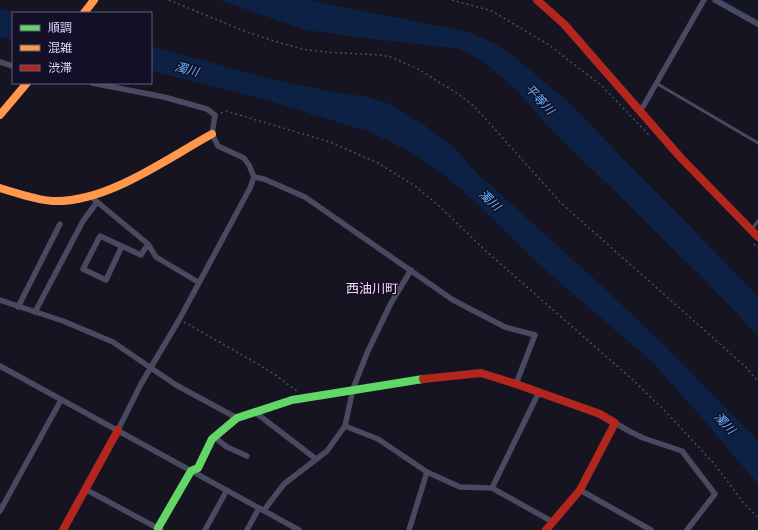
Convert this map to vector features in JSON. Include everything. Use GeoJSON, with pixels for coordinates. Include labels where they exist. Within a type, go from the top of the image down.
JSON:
{"type":"FeatureCollection","features":[{"type":"Feature","properties":{"kind":"street"},"geometry":{"type":"LineString","coordinates":[[537,0],[584,44],[639,111],[681,158],[751,230],[755,240]]}},
{"type":"Feature","properties":{"kind":"street"},"geometry":{"type":"LineString","coordinates":[[639,111],[704,0]]}},
{"type":"Feature","properties":{"kind":"street"},"geometry":{"type":"LineString","coordinates":[[715,0],[758,24]]}},
{"type":"Feature","properties":{"kind":"street"},"geometry":{"type":"LineString","coordinates":[[85,12],[94,1]]}},
{"type":"Feature","properties":{"kind":"street"},"geometry":{"type":"LineString","coordinates":[[0,62],[12,66]]}},
{"type":"Feature","properties":{"kind":"street"},"geometry":{"type":"LineString","coordinates":[[0,115],[26,84]]}},
{"type":"Feature","properties":{"kind":"street"},"geometry":{"type":"LineString","coordinates":[[63,530],[118,430],[141,384],[179,320],[198,282],[250,188],[254,177],[244,158],[218,146],[212,134],[215,115],[207,109],[164,97],[97,84]]}},
{"type":"Feature","properties":{"kind":"street"},"geometry":{"type":"LineString","coordinates":[[0,188],[54,201],[90,196],[118,187],[212,134]]}},
{"type":"Feature","properties":{"kind":"street"},"geometry":{"type":"LineString","coordinates":[[254,177],[264,179],[305,197],[453,300],[505,327],[535,335],[516,384]]}},
{"type":"Feature","properties":{"kind":"street"},"geometry":{"type":"LineString","coordinates":[[90,196],[148,244],[156,257],[198,282]]}},
{"type":"Feature","properties":{"kind":"street"},"geometry":{"type":"LineString","coordinates":[[35,312],[83,221],[97,202]]}},
{"type":"Feature","properties":{"kind":"street"},"geometry":{"type":"LineString","coordinates":[[18,307],[60,224]]}},
{"type":"Feature","properties":{"kind":"street"},"geometry":{"type":"LineString","coordinates":[[122,246],[106,280],[83,269],[100,236],[122,246],[141,255],[148,244]]}},
{"type":"Feature","properties":{"kind":"street"},"geometry":{"type":"LineString","coordinates":[[247,530],[262,509],[284,484],[327,451],[345,426],[353,389],[367,352],[391,303],[411,270]]}},
{"type":"Feature","properties":{"kind":"street"},"geometry":{"type":"LineString","coordinates":[[0,300],[63,321],[113,342],[182,389],[237,418]]}},
{"type":"Feature","properties":{"kind":"street"},"geometry":{"type":"LineString","coordinates":[[0,366],[299,530]]}},
{"type":"Feature","properties":{"kind":"street"},"geometry":{"type":"LineString","coordinates":[[85,489],[160,529],[191,470],[198,468],[212,439],[237,418],[292,400],[407,381],[481,373],[540,392],[600,414],[643,438],[682,451],[715,494],[686,530]]}},
{"type":"Feature","properties":{"kind":"street"},"geometry":{"type":"LineString","coordinates":[[492,488],[540,392]]}},
{"type":"Feature","properties":{"kind":"street"},"geometry":{"type":"LineString","coordinates":[[0,511],[62,400]]}},
{"type":"Feature","properties":{"kind":"street"},"geometry":{"type":"LineString","coordinates":[[256,413],[316,459]]}},
{"type":"Feature","properties":{"kind":"street"},"geometry":{"type":"LineString","coordinates":[[546,530],[580,490],[615,423]]}},
{"type":"Feature","properties":{"kind":"street"},"geometry":{"type":"LineString","coordinates":[[345,426],[378,439],[427,472],[460,487],[492,488],[553,522]]}},
{"type":"Feature","properties":{"kind":"street"},"geometry":{"type":"LineString","coordinates":[[214,438],[227,447],[247,456]]}},
{"type":"Feature","properties":{"kind":"street"},"geometry":{"type":"LineString","coordinates":[[409,530],[427,472]]}},
{"type":"Feature","properties":{"kind":"street"},"geometry":{"type":"LineString","coordinates":[[205,530],[227,490]]}},
{"type":"Feature","properties":{"kind":"street"},"geometry":{"type":"LineString","coordinates":[[580,490],[651,530]]}},
{"type":"Feature","properties":{"kind":"lane"},"geometry":{"type":"LineString","coordinates":[[656,83],[758,143]]}},
{"type":"Feature","properties":{"kind":"lane"},"geometry":{"type":"LineString","coordinates":[[751,230],[758,221]]}},
{"type":"Feature","properties":{"kind":"path"},"geometry":{"type":"LineString","coordinates":[[169,0],[244,31],[302,49],[338,53],[379,54],[391,57],[418,69],[455,92],[474,106],[560,204],[747,368],[758,382]]}},
{"type":"Feature","properties":{"kind":"path"},"geometry":{"type":"LineString","coordinates":[[452,0],[492,11],[549,45],[602,86],[650,136]]}},
{"type":"Feature","properties":{"kind":"path"},"geometry":{"type":"LineString","coordinates":[[215,115],[226,111],[330,142],[378,162],[415,186],[439,206],[487,252],[633,380],[670,416],[716,466],[743,502],[758,518]]}},
{"type":"Feature","properties":{"kind":"path"},"geometry":{"type":"LineString","coordinates":[[755,240],[758,248]]}},
{"type":"Feature","properties":{"kind":"path"},"geometry":{"type":"LineString","coordinates":[[179,320],[274,374],[297,391],[296,394]]}},
{"type":"Feature","properties":{"kind":"water","name":"平等川"},"geometry":{"type":"Polygon","coordinates":[[[219,0],[308,0],[469,32],[498,45],[565,99],[758,296],[758,336],[707,282],[546,124],[517,91],[484,62],[460,49],[306,30],[219,0]]]}},
{"type":"Feature","properties":{"kind":"water"},"geometry":{"type":"Polygon","coordinates":[[[0,8],[14,12],[12,12],[12,40],[0,37],[0,8]]]}},
{"type":"Feature","properties":{"kind":"water","name":"濁川"},"geometry":{"type":"Polygon","coordinates":[[[152,46],[270,79],[368,97],[392,105],[424,125],[455,149],[478,174],[603,287],[660,341],[749,431],[758,441],[758,484],[650,360],[544,269],[470,197],[439,171],[415,154],[370,132],[263,99],[152,71],[152,46]]]}},
{"type":"Feature","properties":{"kind":"waterway"},"geometry":{"type":"LineString","coordinates":[[722,0],[755,19]]}},
{"type":"Feature","properties":{"kind":"traffic: fast"},"geometry":{"type":"LineString","coordinates":[[158,528],[191,471],[198,468],[212,439],[237,418],[292,400],[423,379]]}},
{"type":"Feature","properties":{"kind":"traffic: slow"},"geometry":{"type":"LineString","coordinates":[[85,12],[94,0]]}},
{"type":"Feature","properties":{"kind":"traffic: slow"},"geometry":{"type":"LineString","coordinates":[[0,115],[26,84]]}},
{"type":"Feature","properties":{"kind":"traffic: slow"},"geometry":{"type":"LineString","coordinates":[[0,188],[33,198],[53,201],[73,200],[94,195],[136,178],[212,134]]}},
{"type":"Feature","properties":{"kind":"traffic: jam"},"geometry":{"type":"LineString","coordinates":[[537,0],[564,24],[681,158],[758,237]]}},
{"type":"Feature","properties":{"kind":"traffic: jam"},"geometry":{"type":"LineString","coordinates":[[423,379],[481,373],[600,414],[615,423],[580,490],[546,530]]}},
{"type":"Feature","properties":{"kind":"traffic: jam"},"geometry":{"type":"LineString","coordinates":[[63,530],[118,430]]}},
{"type":"Feature","properties":{"kind":"district","name":"西油川町"},"geometry":{"type":"Point","coordinates":[372,288]}}]}
